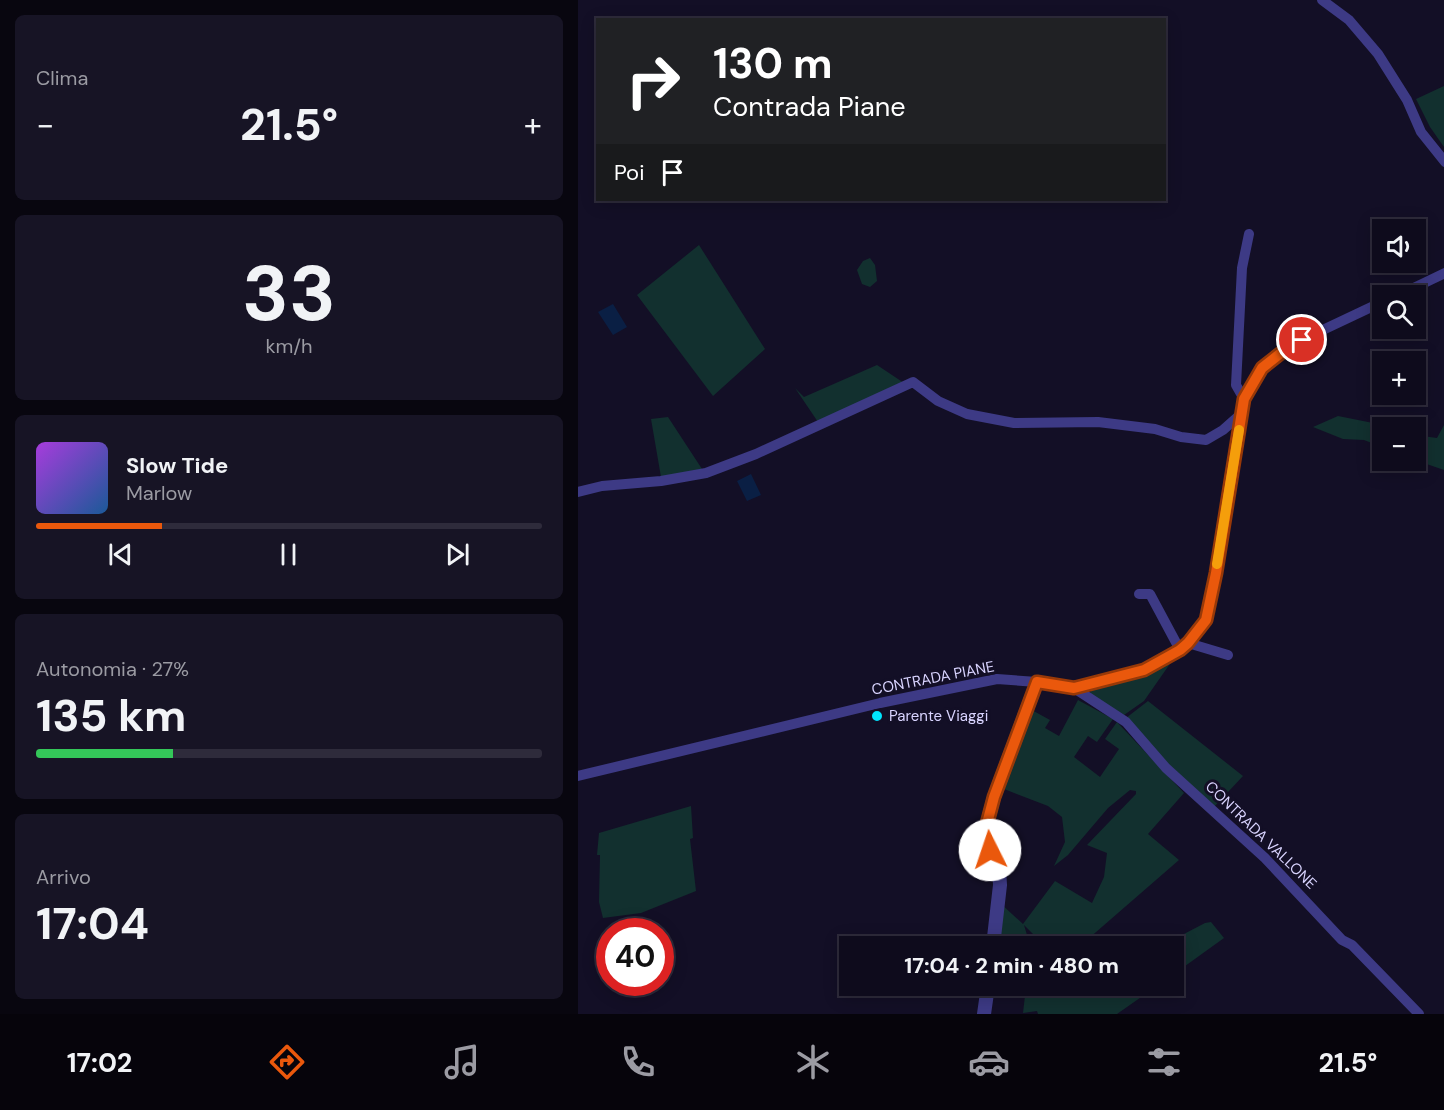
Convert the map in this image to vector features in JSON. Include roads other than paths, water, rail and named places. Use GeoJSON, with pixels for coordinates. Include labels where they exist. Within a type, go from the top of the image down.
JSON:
{"type":"FeatureCollection","features":[{"type":"Feature","properties":{"kind":"street"},"geometry":{"type":"LineString","coordinates":[[1322,0],[1349,20],[1378,54],[1407,100],[1421,132],[1445,162]]}},
{"type":"Feature","properties":{"kind":"street"},"geometry":{"type":"LineString","coordinates":[[1244,399],[1236,385],[1242,268],[1249,234]]}},
{"type":"Feature","properties":{"kind":"street"},"geometry":{"type":"LineString","coordinates":[[1420,285],[1445,273]]}},
{"type":"Feature","properties":{"kind":"street","name":"CONTRADA PIANE"},"geometry":{"type":"LineString","coordinates":[[578,776],[880,704],[997,679],[1074,688],[1144,670],[1184,646],[1206,620],[1216,573],[1244,399],[1262,368],[1291,345],[1372,307]]}},
{"type":"Feature","properties":{"kind":"street"},"geometry":{"type":"LineString","coordinates":[[578,492],[602,486],[661,481],[706,473],[756,454],[913,382],[938,401],[967,414],[1014,423],[1098,422],[1155,429],[1181,437],[1206,440],[1241,414]]}},
{"type":"Feature","properties":{"kind":"street"},"geometry":{"type":"LineString","coordinates":[[1139,594],[1150,594],[1184,646],[1228,655]]}},
{"type":"Feature","properties":{"kind":"street"},"geometry":{"type":"LineString","coordinates":[[994,936],[1000,868],[990,850],[985,831],[994,797],[1037,682]]}},
{"type":"Feature","properties":{"kind":"street","name":"CONTRADA VALLONE"},"geometry":{"type":"LineString","coordinates":[[1074,688],[1126,722],[1166,768],[1265,858],[1342,940],[1352,945],[1419,1014]]}},
{"type":"Feature","properties":{"kind":"street"},"geometry":{"type":"LineString","coordinates":[[984,1014],[987,996]]}},
{"type":"Feature","properties":{"kind":"water"},"geometry":{"type":"Polygon","coordinates":[[[613,304],[627,327],[613,335],[598,312],[613,304]]]}},
{"type":"Feature","properties":{"kind":"water"},"geometry":{"type":"Polygon","coordinates":[[[751,474],[761,495],[747,501],[737,481],[751,474]]]}},
{"type":"Feature","properties":{"kind":"place","name":"Parente Viaggi"},"geometry":{"type":"Point","coordinates":[877,716]}}]}
